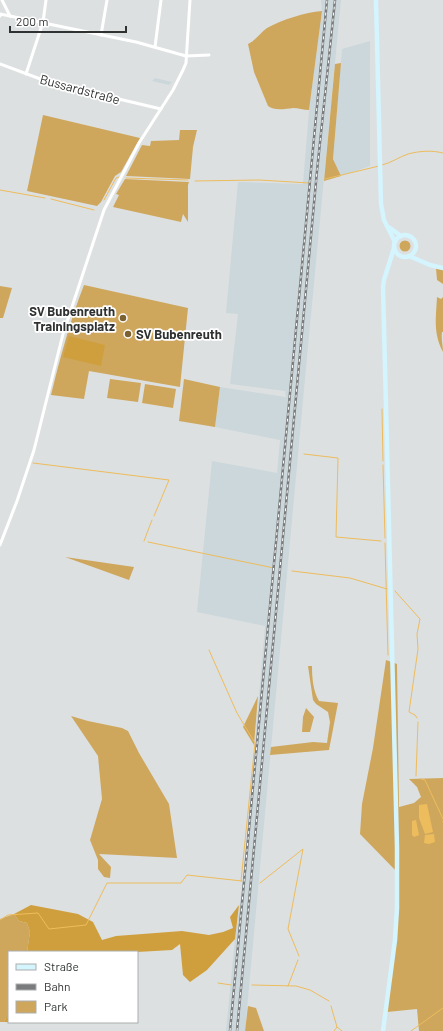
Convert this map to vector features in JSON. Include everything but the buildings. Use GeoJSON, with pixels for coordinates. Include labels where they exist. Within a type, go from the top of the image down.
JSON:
{"type":"FeatureCollection","features":[{"type":"Feature","properties":{"kind":"main road"},"geometry":{"type":"LineString","coordinates":[[376,0],[382,214],[394,242],[390,265],[385,275],[383,287],[397,847],[397,908],[395,940],[383,1031]]}},
{"type":"Feature","properties":{"kind":"main road"},"geometry":{"type":"LineString","coordinates":[[387,226],[401,236]]}},
{"type":"Feature","properties":{"kind":"main road"},"geometry":{"type":"LineString","coordinates":[[394,242],[401,236],[405,235],[411,237],[415,242],[415,248],[421,260]]}},
{"type":"Feature","properties":{"kind":"main road"},"geometry":{"type":"LineString","coordinates":[[394,248],[396,252],[402,256],[409,256],[430,265],[443,268]]}},
{"type":"Feature","properties":{"kind":"main road"},"geometry":{"type":"LineString","coordinates":[[409,256],[415,248]]}},
{"type":"Feature","properties":{"kind":"main road"},"geometry":{"type":"LineString","coordinates":[[390,265],[402,256]]}},
{"type":"Feature","properties":{"kind":"street"},"geometry":{"type":"LineString","coordinates":[[2,0],[10,16]]}},
{"type":"Feature","properties":{"kind":"street"},"geometry":{"type":"LineString","coordinates":[[26,74],[43,22],[46,0]]}},
{"type":"Feature","properties":{"kind":"street"},"geometry":{"type":"LineString","coordinates":[[101,35],[107,0]]}},
{"type":"Feature","properties":{"kind":"street"},"geometry":{"type":"LineString","coordinates":[[155,47],[161,0]]}},
{"type":"Feature","properties":{"kind":"street"},"geometry":{"type":"LineString","coordinates":[[0,545],[34,450],[63,334],[104,210],[139,143],[179,80],[186,63],[190,0]]}},
{"type":"Feature","properties":{"kind":"street"},"geometry":{"type":"LineString","coordinates":[[0,16],[0,14],[43,22],[155,47],[171,53],[186,56],[209,55]]}},
{"type":"Feature","properties":{"kind":"street","name":"Bussardstraße"},"geometry":{"type":"LineString","coordinates":[[0,64],[57,84],[161,109]]}},
{"type":"Feature","properties":{"kind":"shaded area"},"geometry":{"type":"Polygon","coordinates":[[[321,0],[341,0],[245,1031],[226,1031],[235,939],[243,880],[265,626],[197,612],[212,461],[277,473],[280,440],[215,427],[220,387],[286,397],[285,391],[230,384],[238,314],[226,313],[238,182],[303,184],[309,110],[322,11],[321,0]]]}},
{"type":"Feature","properties":{"kind":"shaded area"},"geometry":{"type":"Polygon","coordinates":[[[370,41],[370,166],[341,176],[333,159],[342,49],[370,41]]]}},
{"type":"Feature","properties":{"kind":"shaded area"},"geometry":{"type":"Polygon","coordinates":[[[155,78],[172,82],[169,85],[152,81],[155,78]]]}},
{"type":"Feature","properties":{"kind":"shaded area"},"geometry":{"type":"Polygon","coordinates":[[[69,336],[105,345],[101,366],[63,357],[69,336]]]}},
{"type":"Feature","properties":{"kind":"shaded area"},"geometry":{"type":"Polygon","coordinates":[[[427,804],[433,832],[425,834],[419,818],[419,805],[427,804]]]}},
{"type":"Feature","properties":{"kind":"shaded area"},"geometry":{"type":"Polygon","coordinates":[[[416,820],[419,835],[414,837],[412,835],[412,821],[416,820]]]}},
{"type":"Feature","properties":{"kind":"shaded area"},"geometry":{"type":"Polygon","coordinates":[[[434,834],[435,842],[429,844],[424,843],[425,835],[434,834]]]}},
{"type":"Feature","properties":{"kind":"shaded area"},"geometry":{"type":"Polygon","coordinates":[[[31,905],[78,914],[93,922],[102,940],[116,936],[182,931],[209,935],[223,932],[233,928],[230,917],[239,905],[235,939],[207,970],[190,982],[183,975],[180,944],[172,950],[138,952],[27,951],[30,932],[27,923],[19,921],[14,914],[31,905]]]}},
{"type":"Feature","properties":{"kind":"shaded area"},"geometry":{"type":"Polygon","coordinates":[[[6,1018],[8,1018],[8,1022],[4,1022],[6,1018]]]}},
{"type":"Feature","properties":{"kind":"green space"},"geometry":{"type":"Polygon","coordinates":[[[322,11],[309,110],[270,108],[254,72],[248,44],[267,28],[273,25],[301,15],[322,11]]]}},
{"type":"Feature","properties":{"kind":"green space"},"geometry":{"type":"Polygon","coordinates":[[[341,63],[333,159],[341,176],[324,181],[335,64],[341,63]]]}},
{"type":"Feature","properties":{"kind":"green space"},"geometry":{"type":"Polygon","coordinates":[[[43,115],[140,138],[121,172],[115,176],[101,202],[97,206],[27,191],[43,115]]]}},
{"type":"Feature","properties":{"kind":"green space"},"geometry":{"type":"Polygon","coordinates":[[[180,130],[197,130],[193,147],[190,179],[126,176],[142,145],[150,146],[151,141],[179,140],[180,130]]]}},
{"type":"Feature","properties":{"kind":"green space"},"geometry":{"type":"Polygon","coordinates":[[[125,179],[189,182],[188,222],[183,214],[181,222],[113,207],[119,195],[116,194],[125,179]]]}},
{"type":"Feature","properties":{"kind":"green space"},"geometry":{"type":"Polygon","coordinates":[[[405,240],[409,242],[411,246],[409,250],[405,252],[401,250],[399,246],[401,242],[405,240]]]}},
{"type":"Feature","properties":{"kind":"green space"},"geometry":{"type":"Polygon","coordinates":[[[436,268],[443,268],[443,284],[437,280],[436,268]]]}},
{"type":"Feature","properties":{"kind":"green space","name":"SV Bubenreuth"},"geometry":{"type":"Polygon","coordinates":[[[84,285],[188,308],[180,387],[89,371],[84,399],[51,395],[74,312],[84,285]]]}},
{"type":"Feature","properties":{"kind":"green space"},"geometry":{"type":"Polygon","coordinates":[[[0,286],[12,288],[3,318],[0,318],[0,286]]]}},
{"type":"Feature","properties":{"kind":"green space"},"geometry":{"type":"Polygon","coordinates":[[[437,297],[441,299],[443,297],[443,352],[436,332],[437,297]]]}},
{"type":"Feature","properties":{"kind":"green space"},"geometry":{"type":"Polygon","coordinates":[[[110,379],[141,383],[138,402],[107,398],[110,379]]]}},
{"type":"Feature","properties":{"kind":"green space"},"geometry":{"type":"Polygon","coordinates":[[[184,379],[220,387],[215,427],[179,421],[184,379]]]}},
{"type":"Feature","properties":{"kind":"green space"},"geometry":{"type":"Polygon","coordinates":[[[145,384],[176,389],[173,408],[142,403],[145,384]]]}},
{"type":"Feature","properties":{"kind":"green space"},"geometry":{"type":"Polygon","coordinates":[[[65,557],[134,567],[129,580],[65,557]]]}},
{"type":"Feature","properties":{"kind":"green space"},"geometry":{"type":"Polygon","coordinates":[[[386,660],[397,664],[399,807],[414,803],[421,797],[417,787],[409,779],[443,778],[443,1031],[419,1031],[417,1009],[387,1012],[399,908],[398,873],[360,834],[362,804],[373,748],[386,660]]]}},
{"type":"Feature","properties":{"kind":"green space"},"geometry":{"type":"Polygon","coordinates":[[[308,666],[312,666],[314,688],[319,701],[338,703],[329,750],[270,755],[271,747],[313,742],[327,743],[330,722],[328,712],[316,704],[313,700],[308,666]]]}},
{"type":"Feature","properties":{"kind":"green space"},"geometry":{"type":"Polygon","coordinates":[[[258,696],[254,745],[243,727],[258,696]]]}},
{"type":"Feature","properties":{"kind":"green space"},"geometry":{"type":"Polygon","coordinates":[[[306,708],[314,717],[310,732],[302,732],[303,717],[306,708]]]}},
{"type":"Feature","properties":{"kind":"green space"},"geometry":{"type":"Polygon","coordinates":[[[71,716],[122,728],[128,731],[169,804],[177,858],[99,854],[111,867],[110,878],[104,877],[98,869],[98,860],[90,840],[102,799],[98,756],[71,716]]]}},
{"type":"Feature","properties":{"kind":"green space"},"geometry":{"type":"Polygon","coordinates":[[[14,914],[19,921],[27,923],[30,932],[27,951],[8,951],[8,1018],[6,1018],[4,1022],[0,1022],[0,919],[14,914]]]}},
{"type":"Feature","properties":{"kind":"green space"},"geometry":{"type":"Polygon","coordinates":[[[248,1006],[256,1008],[264,1031],[245,1031],[248,1006]]]}},
{"type":"Feature","properties":{"kind":"waterway"},"geometry":{"type":"LineString","coordinates":[[382,165],[412,153],[430,151],[443,153]]}},
{"type":"Feature","properties":{"kind":"waterway"},"geometry":{"type":"LineString","coordinates":[[325,179],[379,166]]}},
{"type":"Feature","properties":{"kind":"waterway"},"geometry":{"type":"LineString","coordinates":[[104,200],[116,178],[119,177]]}},
{"type":"Feature","properties":{"kind":"waterway"},"geometry":{"type":"LineString","coordinates":[[126,178],[188,180]]}},
{"type":"Feature","properties":{"kind":"waterway"},"geometry":{"type":"LineString","coordinates":[[195,181],[259,180],[309,183]]}},
{"type":"Feature","properties":{"kind":"waterway"},"geometry":{"type":"LineString","coordinates":[[0,190],[45,198]]}},
{"type":"Feature","properties":{"kind":"waterway"},"geometry":{"type":"LineString","coordinates":[[51,199],[94,210]]}},
{"type":"Feature","properties":{"kind":"waterway"},"geometry":{"type":"LineString","coordinates":[[382,409],[383,461]]}},
{"type":"Feature","properties":{"kind":"waterway"},"geometry":{"type":"LineString","coordinates":[[304,454],[338,458],[336,537],[381,541]]}},
{"type":"Feature","properties":{"kind":"waterway"},"geometry":{"type":"LineString","coordinates":[[33,463],[169,480],[154,516]]}},
{"type":"Feature","properties":{"kind":"waterway"},"geometry":{"type":"LineString","coordinates":[[383,465],[385,538]]}},
{"type":"Feature","properties":{"kind":"waterway"},"geometry":{"type":"LineString","coordinates":[[144,541],[152,520]]}},
{"type":"Feature","properties":{"kind":"waterway"},"geometry":{"type":"LineString","coordinates":[[148,542],[274,568]]}},
{"type":"Feature","properties":{"kind":"waterway"},"geometry":{"type":"LineString","coordinates":[[385,543],[388,655]]}},
{"type":"Feature","properties":{"kind":"waterway"},"geometry":{"type":"LineString","coordinates":[[292,571],[350,578],[387,589]]}},
{"type":"Feature","properties":{"kind":"waterway"},"geometry":{"type":"LineString","coordinates":[[395,591],[420,619],[417,634],[418,649],[409,712],[417,718]]}},
{"type":"Feature","properties":{"kind":"waterway"},"geometry":{"type":"LineString","coordinates":[[209,650],[237,713],[255,743],[241,881]]}},
{"type":"Feature","properties":{"kind":"waterway"},"geometry":{"type":"LineString","coordinates":[[416,776],[418,722]]}},
{"type":"Feature","properties":{"kind":"waterway"},"geometry":{"type":"LineString","coordinates":[[421,779],[425,780],[443,819]]}},
{"type":"Feature","properties":{"kind":"waterway"},"geometry":{"type":"LineString","coordinates":[[260,883],[303,849],[288,929],[299,956]]}},
{"type":"Feature","properties":{"kind":"waterway"},"geometry":{"type":"LineString","coordinates":[[0,920],[8,915],[38,913],[49,929],[86,925],[107,883],[181,883],[187,875],[242,881]]}},
{"type":"Feature","properties":{"kind":"waterway"},"geometry":{"type":"LineString","coordinates":[[288,986],[298,960]]}},
{"type":"Feature","properties":{"kind":"waterway"},"geometry":{"type":"LineString","coordinates":[[218,983],[231,985]]}},
{"type":"Feature","properties":{"kind":"waterway"},"geometry":{"type":"LineString","coordinates":[[252,985],[296,986],[310,990],[329,1001]]}},
{"type":"Feature","properties":{"kind":"waterway"},"geometry":{"type":"LineString","coordinates":[[331,1006],[337,1027]]}},
{"type":"Feature","properties":{"kind":"waterway"},"geometry":{"type":"LineString","coordinates":[[411,1031],[443,1008]]}},
{"type":"Feature","properties":{"kind":"waterway"},"geometry":{"type":"LineString","coordinates":[[334,1031],[337,1027],[342,1031]]}},
{"type":"Feature","properties":{"kind":"railway"},"geometry":{"type":"LineString","coordinates":[[230,1031],[327,0]]}},
{"type":"Feature","properties":{"kind":"railway"},"geometry":{"type":"LineString","coordinates":[[237,1031],[317,171],[335,0]]}},
{"type":"Feature","properties":{"kind":"place","name":"SV Bubenreuth Trainingsplatz"},"geometry":{"type":"Point","coordinates":[123,318]}},
{"type":"Feature","properties":{"kind":"place","name":"SV Bubenreuth"},"geometry":{"type":"Point","coordinates":[128,334]}}]}
